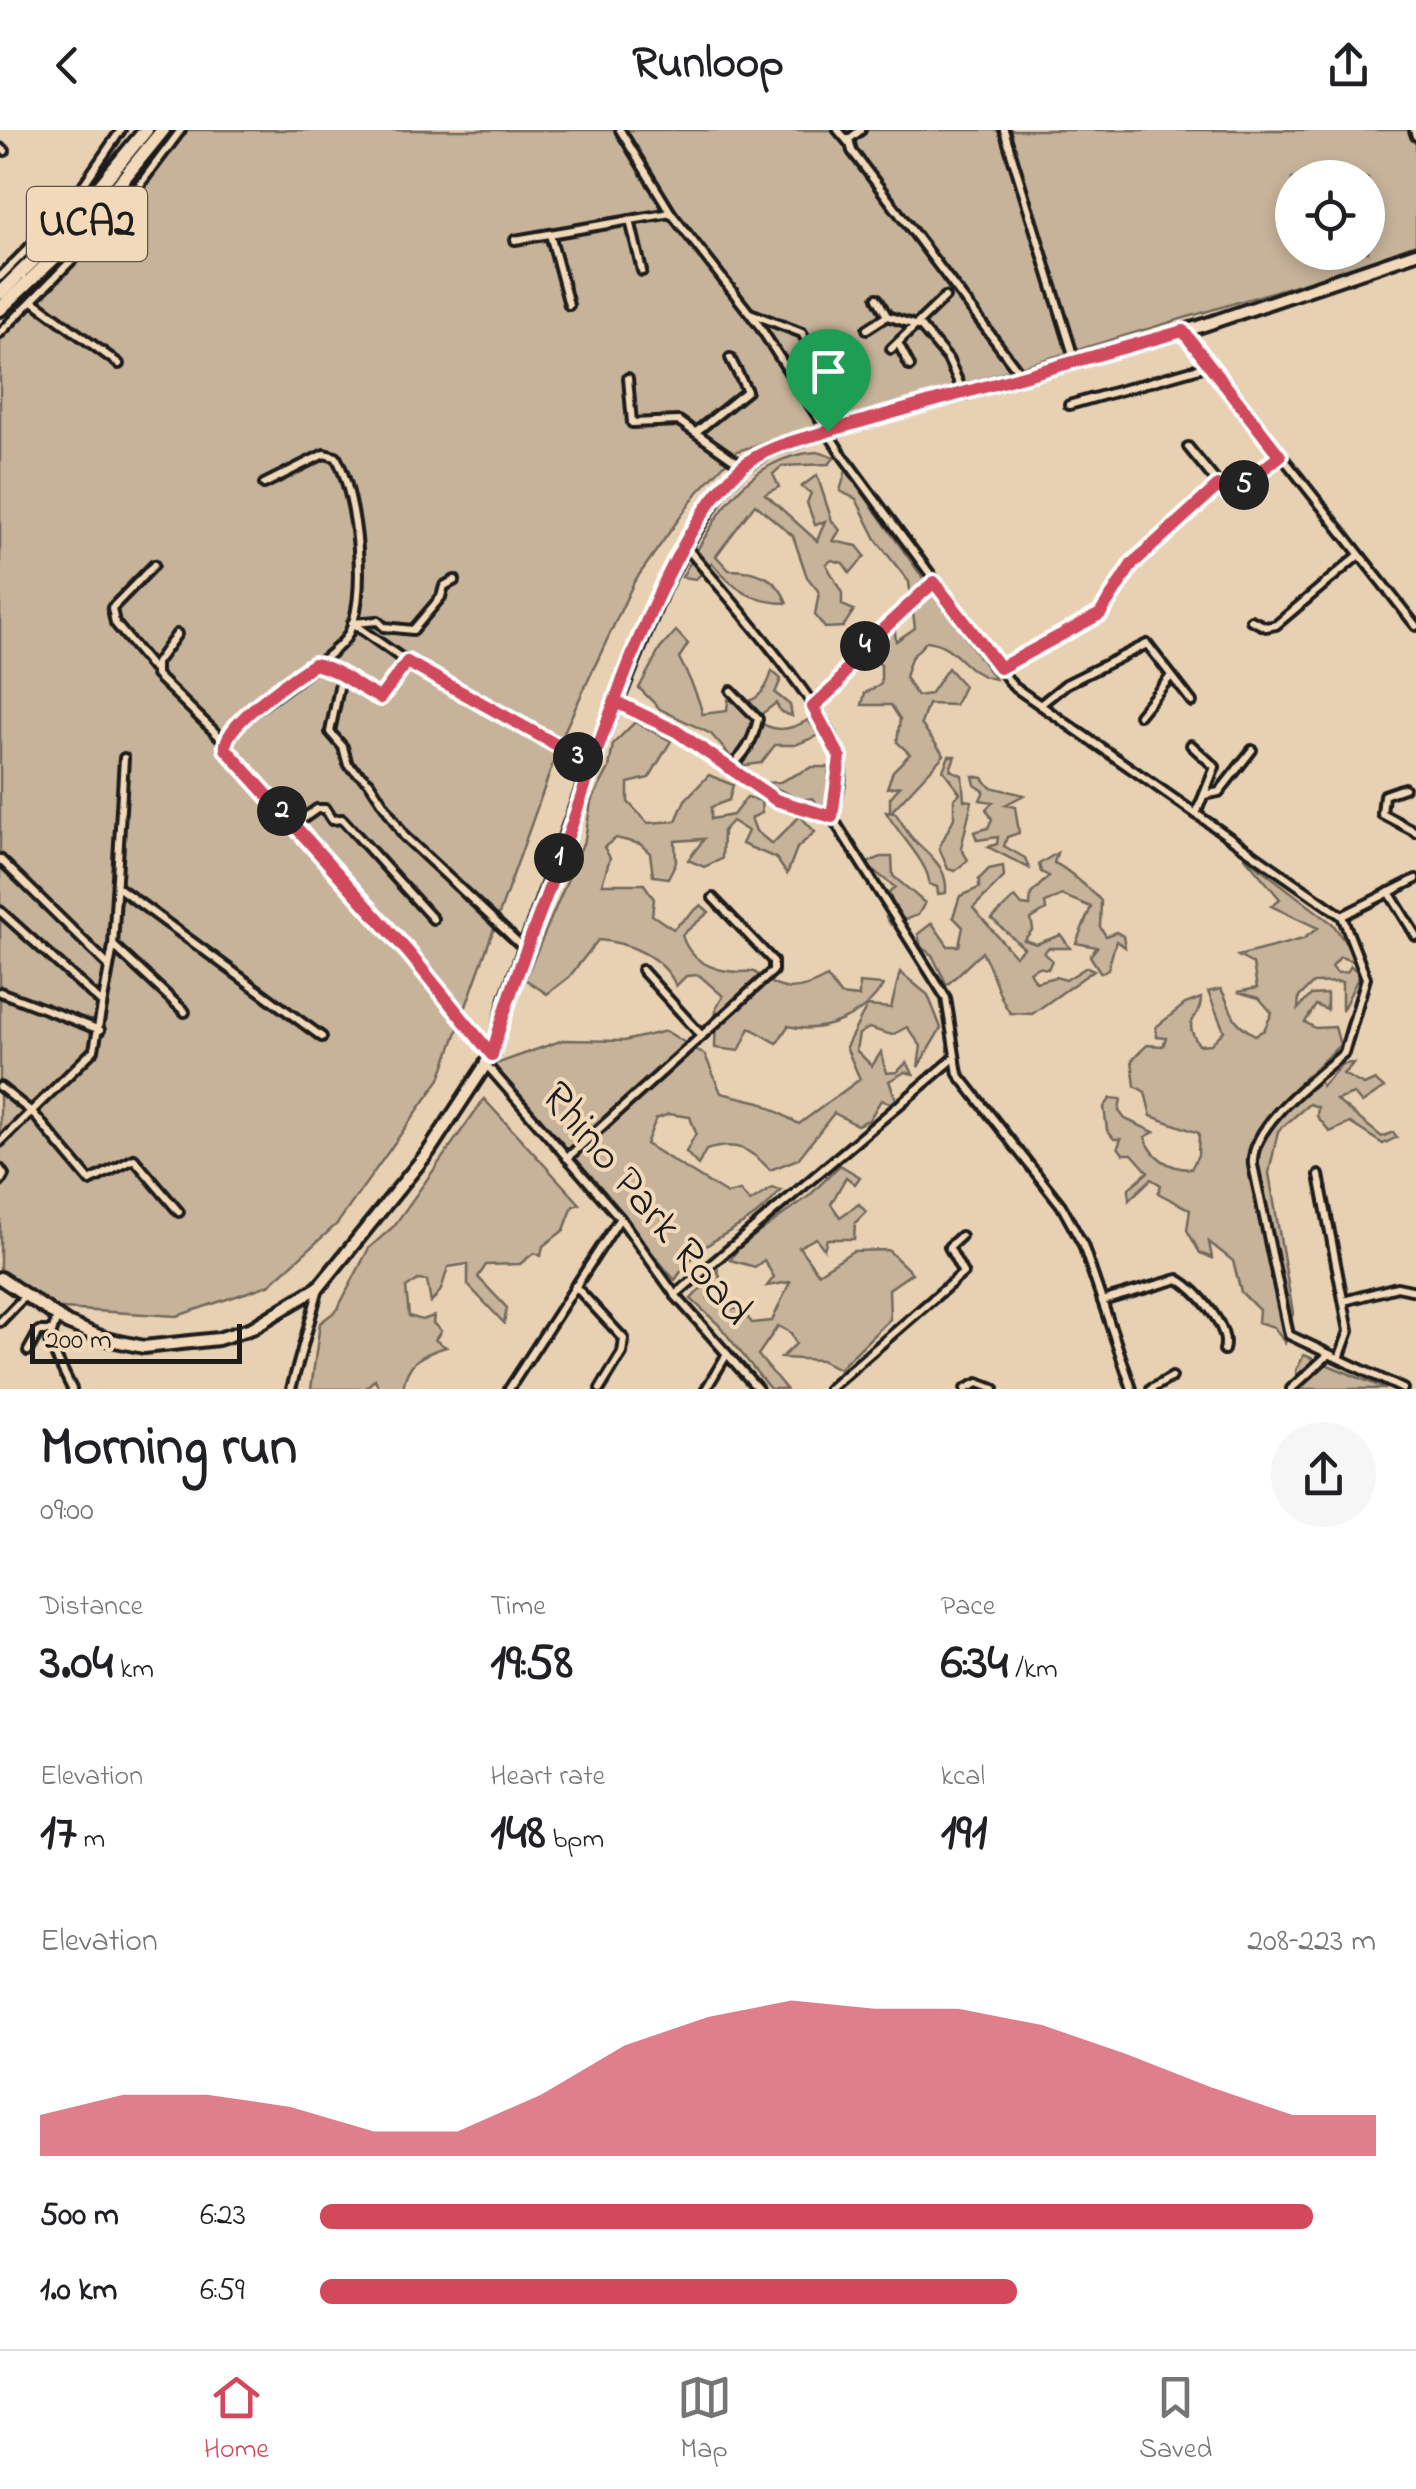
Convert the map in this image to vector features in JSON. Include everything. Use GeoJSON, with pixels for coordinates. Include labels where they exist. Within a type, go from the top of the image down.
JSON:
{"type":"FeatureCollection","features":[{"type":"Feature","properties":{"kind":"highway","name":"UCA2"},"geometry":{"type":"LineString","coordinates":[[0,293],[64,230],[146,130]]}},
{"type":"Feature","properties":{"kind":"highway","name":"UCA2"},"geometry":{"type":"LineString","coordinates":[[0,309],[76,236],[164,130]]}},
{"type":"Feature","properties":{"kind":"main road"},"geometry":{"type":"LineString","coordinates":[[0,1278],[57,1317],[122,1344],[183,1345],[252,1328],[320,1286],[429,1151],[487,1058],[591,764],[662,588],[720,491],[743,466],[770,450],[828,431],[1183,331],[1416,254]]}},
{"type":"Feature","properties":{"kind":"street"},"geometry":{"type":"LineString","coordinates":[[0,277],[66,210],[121,130]]}},
{"type":"Feature","properties":{"kind":"street"},"geometry":{"type":"LineString","coordinates":[[0,333],[120,211],[181,130]]}},
{"type":"Feature","properties":{"kind":"street"},"geometry":{"type":"LineString","coordinates":[[620,130],[670,212],[749,312],[934,582],[1014,686],[1342,916],[1366,978],[1350,1042],[1344,1053],[1271,1121],[1252,1154],[1288,1335],[1328,1355],[1340,1356],[1403,1389]]}},
{"type":"Feature","properties":{"kind":"street"},"geometry":{"type":"LineString","coordinates":[[838,130],[1021,374]]}},
{"type":"Feature","properties":{"kind":"street"},"geometry":{"type":"LineString","coordinates":[[849,143],[851,134],[861,130]]}},
{"type":"Feature","properties":{"kind":"street"},"geometry":{"type":"LineString","coordinates":[[1004,130],[1074,361]]}},
{"type":"Feature","properties":{"kind":"street"},"geometry":{"type":"LineString","coordinates":[[514,240],[670,212]]}},
{"type":"Feature","properties":{"kind":"street"},"geometry":{"type":"LineString","coordinates":[[630,220],[642,271]]}},
{"type":"Feature","properties":{"kind":"street"},"geometry":{"type":"LineString","coordinates":[[550,234],[569,305]]}},
{"type":"Feature","properties":{"kind":"street"},"geometry":{"type":"LineString","coordinates":[[910,366],[894,346],[945,297]]}},
{"type":"Feature","properties":{"kind":"street"},"geometry":{"type":"LineString","coordinates":[[878,298],[887,316],[916,325],[948,359],[963,392]]}},
{"type":"Feature","properties":{"kind":"street"},"geometry":{"type":"LineString","coordinates":[[34,301],[119,364]]}},
{"type":"Feature","properties":{"kind":"street"},"geometry":{"type":"LineString","coordinates":[[749,312],[802,333],[814,354]]}},
{"type":"Feature","properties":{"kind":"street"},"geometry":{"type":"LineString","coordinates":[[868,329],[887,316]]}},
{"type":"Feature","properties":{"kind":"street"},"geometry":{"type":"LineString","coordinates":[[1183,331],[1416,626]]}},
{"type":"Feature","properties":{"kind":"street"},"geometry":{"type":"LineString","coordinates":[[696,432],[747,390],[730,358]]}},
{"type":"Feature","properties":{"kind":"street"},"geometry":{"type":"LineString","coordinates":[[1068,405],[1210,366]]}},
{"type":"Feature","properties":{"kind":"street"},"geometry":{"type":"LineString","coordinates":[[628,378],[632,423],[672,420],[743,466]]}},
{"type":"Feature","properties":{"kind":"street"},"geometry":{"type":"LineString","coordinates":[[1188,447],[1218,486],[1230,495],[1280,456]]}},
{"type":"Feature","properties":{"kind":"street"},"geometry":{"type":"LineString","coordinates":[[225,742],[231,730],[344,640],[358,606],[355,538],[342,469],[336,457],[324,454],[264,484]]}},
{"type":"Feature","properties":{"kind":"street"},"geometry":{"type":"LineString","coordinates":[[1000,668],[1100,614],[1132,564],[1218,486]]}},
{"type":"Feature","properties":{"kind":"street"},"geometry":{"type":"LineString","coordinates":[[685,546],[813,707],[840,757],[832,817],[946,998],[953,1060],[993,1122],[1061,1205],[1082,1245],[1132,1389]]}},
{"type":"Feature","properties":{"kind":"street"},"geometry":{"type":"LineString","coordinates":[[1251,620],[1266,627],[1276,625],[1359,556]]}},
{"type":"Feature","properties":{"kind":"street","name":"Rhino Park Road"},"geometry":{"type":"LineString","coordinates":[[154,565],[112,608],[115,624],[193,714],[225,742],[620,1218],[675,1295],[758,1389]]}},
{"type":"Feature","properties":{"kind":"street"},"geometry":{"type":"LineString","coordinates":[[352,623],[378,621],[384,627],[413,630],[442,598],[444,586],[455,580]]}},
{"type":"Feature","properties":{"kind":"street"},"geometry":{"type":"LineString","coordinates":[[813,707],[837,685],[854,656],[934,582]]}},
{"type":"Feature","properties":{"kind":"street"},"geometry":{"type":"LineString","coordinates":[[352,623],[407,662],[591,764]]}},
{"type":"Feature","properties":{"kind":"street"},"geometry":{"type":"LineString","coordinates":[[154,670],[177,634]]}},
{"type":"Feature","properties":{"kind":"street"},"geometry":{"type":"LineString","coordinates":[[1040,705],[1066,684],[1147,644],[1192,702]]}},
{"type":"Feature","properties":{"kind":"street"},"geometry":{"type":"LineString","coordinates":[[314,664],[342,673],[352,685],[380,698],[407,662]]}},
{"type":"Feature","properties":{"kind":"street"},"geometry":{"type":"LineString","coordinates":[[342,673],[330,732],[348,765],[369,782],[404,836],[525,949]]}},
{"type":"Feature","properties":{"kind":"street"},"geometry":{"type":"LineString","coordinates":[[1139,716],[1171,676]]}},
{"type":"Feature","properties":{"kind":"street"},"geometry":{"type":"LineString","coordinates":[[727,769],[746,749],[758,719],[731,691]]}},
{"type":"Feature","properties":{"kind":"street"},"geometry":{"type":"LineString","coordinates":[[616,702],[676,731],[776,800],[832,817]]}},
{"type":"Feature","properties":{"kind":"street"},"geometry":{"type":"LineString","coordinates":[[1191,745],[1214,763],[1196,814]]}},
{"type":"Feature","properties":{"kind":"street"},"geometry":{"type":"LineString","coordinates":[[1204,795],[1218,792],[1252,750]]}},
{"type":"Feature","properties":{"kind":"street"},"geometry":{"type":"LineString","coordinates":[[0,1142],[94,1050],[114,946],[124,758]]}},
{"type":"Feature","properties":{"kind":"street"},"geometry":{"type":"LineString","coordinates":[[1404,788],[1384,795],[1382,814],[1416,832]]}},
{"type":"Feature","properties":{"kind":"street"},"geometry":{"type":"LineString","coordinates":[[294,825],[316,814],[317,808],[325,809],[332,820],[342,819],[433,919]]}},
{"type":"Feature","properties":{"kind":"street"},"geometry":{"type":"LineString","coordinates":[[0,859],[109,966]]}},
{"type":"Feature","properties":{"kind":"street"},"geometry":{"type":"LineString","coordinates":[[1342,916],[1416,878]]}},
{"type":"Feature","properties":{"kind":"street"},"geometry":{"type":"LineString","coordinates":[[118,887],[322,1037]]}},
{"type":"Feature","properties":{"kind":"street"},"geometry":{"type":"LineString","coordinates":[[1389,892],[1416,936]]}},
{"type":"Feature","properties":{"kind":"street"},"geometry":{"type":"LineString","coordinates":[[568,1158],[775,965],[713,898]]}},
{"type":"Feature","properties":{"kind":"street"},"geometry":{"type":"LineString","coordinates":[[0,912],[102,1004]]}},
{"type":"Feature","properties":{"kind":"street"},"geometry":{"type":"LineString","coordinates":[[114,946],[185,1012]]}},
{"type":"Feature","properties":{"kind":"street"},"geometry":{"type":"LineString","coordinates":[[642,970],[702,1036]]}},
{"type":"Feature","properties":{"kind":"street"},"geometry":{"type":"LineString","coordinates":[[0,992],[100,1030]]}},
{"type":"Feature","properties":{"kind":"street"},"geometry":{"type":"LineString","coordinates":[[675,1295],[953,1060]]}},
{"type":"Feature","properties":{"kind":"street"},"geometry":{"type":"LineString","coordinates":[[0,1087],[33,1113],[90,1181],[134,1159],[179,1212]]}},
{"type":"Feature","properties":{"kind":"street"},"geometry":{"type":"LineString","coordinates":[[0,1169],[4,1174],[0,1182]]}},
{"type":"Feature","properties":{"kind":"street"},"geometry":{"type":"LineString","coordinates":[[1318,1174],[1349,1338],[1340,1356]]}},
{"type":"Feature","properties":{"kind":"street"},"geometry":{"type":"LineString","coordinates":[[509,1389],[620,1218]]}},
{"type":"Feature","properties":{"kind":"street"},"geometry":{"type":"LineString","coordinates":[[830,1389],[963,1273],[949,1247],[961,1236]]}},
{"type":"Feature","properties":{"kind":"street"},"geometry":{"type":"LineString","coordinates":[[1102,1301],[1178,1279],[1222,1328],[1227,1338],[1224,1350]]}},
{"type":"Feature","properties":{"kind":"street"},"geometry":{"type":"LineString","coordinates":[[291,1389],[320,1286]]}},
{"type":"Feature","properties":{"kind":"street"},"geometry":{"type":"LineString","coordinates":[[575,1286],[624,1338],[622,1353],[600,1389]]}},
{"type":"Feature","properties":{"kind":"street"},"geometry":{"type":"LineString","coordinates":[[1344,1301],[1397,1287],[1416,1291]]}},
{"type":"Feature","properties":{"kind":"street"},"geometry":{"type":"LineString","coordinates":[[0,1322],[24,1297]]}},
{"type":"Feature","properties":{"kind":"street"},"geometry":{"type":"LineString","coordinates":[[57,1317],[50,1331],[52,1352],[72,1389]]}},
{"type":"Feature","properties":{"kind":"street"},"geometry":{"type":"LineString","coordinates":[[28,1351],[39,1331],[50,1331]]}},
{"type":"Feature","properties":{"kind":"street"},"geometry":{"type":"LineString","coordinates":[[706,1389],[727,1354]]}},
{"type":"Feature","properties":{"kind":"street"},"geometry":{"type":"LineString","coordinates":[[1292,1389],[1328,1355]]}},
{"type":"Feature","properties":{"kind":"street"},"geometry":{"type":"LineString","coordinates":[[1151,1389],[1172,1378]]}},
{"type":"Feature","properties":{"kind":"street"},"geometry":{"type":"LineString","coordinates":[[965,1389],[978,1383],[994,1389]]}},
{"type":"Feature","properties":{"kind":"shaded area"},"geometry":{"type":"Polygon","coordinates":[[[187,130],[1416,130],[1416,244],[1385,255],[1385,160],[1275,160],[1275,270],[1344,270],[737,451],[698,492],[634,582],[565,730],[440,1079],[337,1224],[269,1285],[177,1316],[29,1307],[0,1278],[0,339],[82,258],[187,130]]]}},
{"type":"Feature","properties":{"kind":"shaded area"},"geometry":{"type":"Polygon","coordinates":[[[817,452],[835,457],[829,464],[782,466],[773,474],[779,487],[765,494],[817,541],[825,521],[815,525],[807,503],[811,493],[801,487],[817,475],[832,521],[840,530],[833,541],[857,546],[865,556],[850,573],[843,563],[832,560],[826,564],[842,593],[842,605],[854,610],[843,627],[825,628],[815,615],[819,592],[807,577],[793,536],[755,504],[716,556],[729,570],[757,573],[771,581],[787,603],[745,593],[712,563],[696,579],[682,577],[720,513],[751,478],[792,456],[817,452]]]}},
{"type":"Feature","properties":{"kind":"shaded area"},"geometry":{"type":"Polygon","coordinates":[[[846,470],[995,679],[975,672],[954,653],[927,641],[911,658],[905,677],[917,696],[930,694],[948,668],[964,686],[955,705],[928,704],[921,724],[944,755],[890,813],[890,798],[900,786],[887,788],[893,771],[910,754],[897,742],[900,719],[891,705],[862,705],[865,693],[881,684],[881,665],[868,653],[858,653],[861,635],[894,624],[896,641],[915,628],[909,582],[877,541],[856,499],[840,491],[846,470]]]}},
{"type":"Feature","properties":{"kind":"shaded area"},"geometry":{"type":"Polygon","coordinates":[[[676,631],[688,644],[679,658],[702,714],[727,711],[728,700],[745,702],[757,697],[772,671],[781,679],[775,693],[790,705],[792,716],[781,712],[776,703],[755,719],[781,729],[808,720],[820,735],[795,745],[775,745],[761,763],[739,766],[711,734],[660,709],[639,688],[660,649],[676,631]]]}},
{"type":"Feature","properties":{"kind":"shaded area"},"geometry":{"type":"Polygon","coordinates":[[[635,722],[671,741],[649,778],[628,783],[628,802],[648,823],[676,821],[685,800],[709,775],[733,785],[729,800],[711,807],[711,819],[733,815],[747,797],[761,801],[762,813],[751,818],[756,831],[772,844],[800,816],[815,832],[797,848],[787,874],[776,858],[742,844],[748,831],[732,821],[723,831],[722,859],[704,867],[688,860],[704,839],[675,841],[676,862],[668,878],[653,876],[650,853],[640,844],[616,838],[604,847],[610,858],[602,884],[644,884],[654,899],[652,915],[673,929],[701,905],[709,912],[682,935],[693,954],[710,966],[753,971],[772,984],[789,989],[827,977],[840,995],[859,997],[859,983],[883,985],[866,1006],[828,1025],[788,1026],[777,1043],[750,1028],[739,1051],[715,1048],[716,1009],[723,996],[699,975],[686,976],[676,986],[654,959],[633,948],[598,940],[569,977],[547,994],[525,979],[585,839],[591,802],[609,768],[613,744],[635,722]]]}},
{"type":"Feature","properties":{"kind":"shaded area"},"geometry":{"type":"Polygon","coordinates":[[[949,756],[955,756],[950,770],[962,775],[964,800],[972,801],[961,848],[968,860],[955,871],[948,869],[939,848],[954,818],[954,799],[960,793],[943,770],[949,756]]]}},
{"type":"Feature","properties":{"kind":"shaded area"},"geometry":{"type":"Polygon","coordinates":[[[812,767],[829,767],[827,804],[819,806],[813,798],[801,800],[765,783],[780,782],[812,767]]]}},
{"type":"Feature","properties":{"kind":"shaded area"},"geometry":{"type":"Polygon","coordinates":[[[973,776],[983,778],[990,787],[1024,795],[1005,805],[1015,807],[1019,833],[1007,837],[1004,846],[1025,858],[1029,868],[988,847],[997,844],[998,837],[977,840],[974,832],[988,828],[992,819],[986,809],[993,802],[980,800],[984,791],[975,785],[973,776]]]}},
{"type":"Feature","properties":{"kind":"shaded area"},"geometry":{"type":"Polygon","coordinates":[[[886,812],[895,813],[911,837],[937,863],[946,893],[938,894],[937,887],[929,884],[919,858],[886,812]]]}},
{"type":"Feature","properties":{"kind":"shaded area"},"geometry":{"type":"Polygon","coordinates":[[[1057,853],[1054,863],[1101,901],[1100,927],[1106,936],[1116,932],[1123,936],[1125,947],[1116,941],[1108,969],[1101,973],[1090,956],[1097,947],[1076,943],[1091,907],[1062,895],[1045,903],[1046,910],[1031,919],[1033,929],[1024,940],[1036,944],[1061,935],[1070,948],[1048,948],[1044,953],[1052,960],[1048,969],[1038,967],[1030,972],[1036,982],[1055,977],[1066,980],[1087,967],[1094,970],[1032,1014],[1010,1013],[982,952],[947,985],[932,955],[921,947],[918,934],[932,923],[948,946],[959,946],[963,927],[953,917],[960,896],[979,888],[979,879],[989,869],[1003,866],[1004,877],[973,908],[1015,956],[1024,948],[992,919],[1015,897],[1022,905],[1030,906],[1031,894],[1049,876],[1041,872],[1039,864],[1057,853]]]}},
{"type":"Feature","properties":{"kind":"shaded area"},"geometry":{"type":"Polygon","coordinates":[[[1244,856],[1333,924],[1359,963],[1340,957],[1332,967],[1337,973],[1347,972],[1351,966],[1360,974],[1342,1011],[1342,982],[1313,983],[1299,997],[1298,1009],[1311,995],[1327,994],[1327,1010],[1316,1005],[1305,1022],[1315,1028],[1335,1027],[1340,1045],[1313,1070],[1322,1086],[1342,1064],[1354,1063],[1343,1074],[1364,1085],[1375,1080],[1384,1088],[1362,1103],[1354,1094],[1336,1100],[1382,1137],[1393,1132],[1397,1137],[1383,1144],[1350,1123],[1330,1132],[1317,1116],[1318,1107],[1309,1104],[1278,1131],[1269,1173],[1293,1313],[1285,1343],[1274,1327],[1258,1322],[1259,1310],[1241,1292],[1233,1261],[1209,1242],[1212,1258],[1200,1253],[1187,1230],[1190,1210],[1158,1193],[1161,1185],[1151,1179],[1129,1200],[1129,1188],[1148,1172],[1132,1154],[1123,1154],[1118,1147],[1121,1139],[1114,1139],[1107,1130],[1104,1107],[1111,1098],[1121,1099],[1119,1111],[1125,1119],[1154,1132],[1145,1137],[1157,1156],[1176,1167],[1191,1169],[1198,1155],[1199,1133],[1151,1116],[1145,1092],[1135,1086],[1132,1060],[1147,1045],[1163,1046],[1166,1038],[1157,1037],[1156,1027],[1185,1004],[1201,998],[1191,1029],[1199,1045],[1211,1044],[1224,1031],[1208,992],[1221,989],[1240,1025],[1255,1035],[1264,1030],[1272,1013],[1259,998],[1238,992],[1257,988],[1253,964],[1238,956],[1303,939],[1318,928],[1271,906],[1280,899],[1244,856]]]}},
{"type":"Feature","properties":{"kind":"shaded area"},"geometry":{"type":"Polygon","coordinates":[[[892,857],[893,876],[925,903],[918,915],[891,925],[886,917],[895,909],[889,893],[895,887],[865,864],[892,857]]]}},
{"type":"Feature","properties":{"kind":"shaded area"},"geometry":{"type":"Polygon","coordinates":[[[900,972],[928,995],[941,1028],[918,1067],[921,1046],[907,1027],[892,1035],[869,1028],[859,1034],[856,1050],[872,1066],[881,1052],[886,1073],[897,1072],[907,1062],[913,1074],[905,1072],[889,1081],[896,1099],[891,1103],[881,1100],[869,1120],[857,1125],[834,1113],[798,1159],[770,1170],[749,1152],[725,1146],[706,1150],[698,1165],[686,1152],[696,1133],[690,1117],[669,1114],[656,1119],[646,1144],[727,1194],[740,1191],[750,1202],[772,1188],[781,1190],[754,1216],[700,1251],[675,1280],[493,1065],[563,1040],[624,1041],[666,1031],[705,1055],[721,1093],[760,1102],[799,1124],[860,1079],[846,1047],[867,1006],[891,1008],[900,972]]]}},
{"type":"Feature","properties":{"kind":"shaded area"},"geometry":{"type":"Polygon","coordinates":[[[484,1099],[580,1204],[573,1206],[564,1230],[543,1246],[541,1256],[534,1253],[520,1264],[486,1265],[478,1277],[507,1308],[504,1323],[468,1285],[468,1264],[448,1267],[441,1290],[431,1303],[427,1281],[418,1280],[406,1288],[409,1316],[422,1320],[434,1316],[433,1323],[441,1331],[435,1340],[446,1347],[416,1361],[407,1372],[403,1389],[379,1389],[375,1379],[365,1389],[311,1389],[320,1323],[337,1310],[369,1248],[394,1226],[484,1099]]]}},
{"type":"Feature","properties":{"kind":"shaded area"},"geometry":{"type":"Polygon","coordinates":[[[840,1165],[860,1177],[855,1184],[846,1177],[831,1204],[840,1217],[859,1204],[866,1212],[855,1223],[854,1239],[827,1239],[824,1249],[816,1238],[799,1247],[818,1273],[853,1251],[888,1250],[912,1273],[889,1289],[890,1319],[839,1369],[821,1360],[781,1358],[796,1344],[791,1333],[778,1326],[758,1355],[786,1389],[770,1389],[719,1325],[691,1299],[718,1270],[722,1285],[708,1298],[725,1308],[741,1309],[752,1323],[772,1321],[790,1282],[767,1286],[774,1277],[764,1260],[755,1267],[730,1260],[740,1246],[809,1196],[840,1165]]]}},
{"type":"Feature","properties":{"kind":"shaded area"},"geometry":{"type":"Polygon","coordinates":[[[1304,1355],[1386,1389],[1298,1389],[1296,1370],[1304,1355]]]}},
{"type":"Feature","properties":{"kind":"route"},"geometry":{"type":"LineString","coordinates":[[828,431],[770,450],[743,466],[720,491],[662,588],[591,764],[507,998],[492,1055],[408,952],[226,749],[227,734],[277,692],[314,664],[342,673],[352,685],[380,698],[407,662],[591,764],[616,702],[640,710],[676,731],[776,800],[832,817],[842,772],[840,757],[813,707],[837,685],[854,656],[934,582],[1000,668],[1100,614],[1110,605],[1122,576],[1132,564],[1218,486],[1228,496],[1280,456],[1183,331],[828,431]]}}]}
